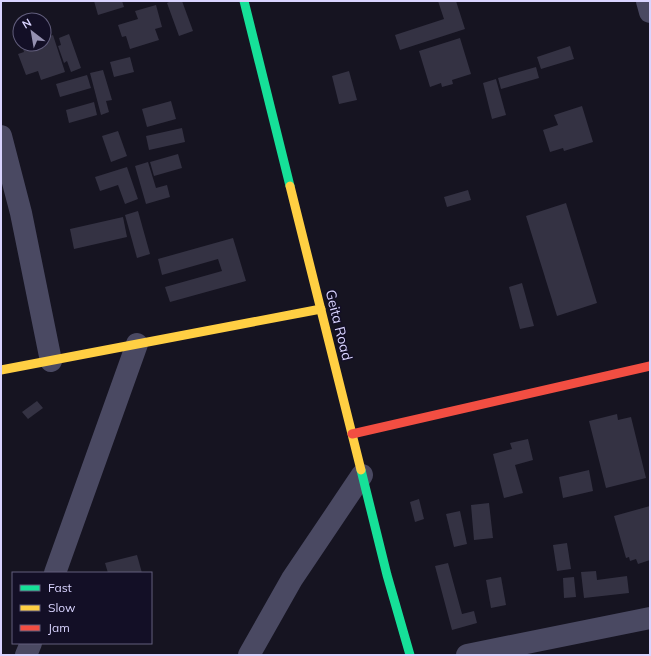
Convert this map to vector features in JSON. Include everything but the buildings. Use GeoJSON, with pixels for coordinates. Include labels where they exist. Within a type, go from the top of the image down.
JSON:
{"type":"FeatureCollection","features":[{"type":"Feature","properties":{"kind":"main road","name":"Geita Road"},"geometry":{"type":"LineString","coordinates":[[244,1],[387,575],[410,655]]}},
{"type":"Feature","properties":{"kind":"main road"},"geometry":{"type":"LineString","coordinates":[[1,370],[321,309]]}},
{"type":"Feature","properties":{"kind":"main road"},"geometry":{"type":"LineString","coordinates":[[352,434],[650,366]]}},
{"type":"Feature","properties":{"kind":"street"},"geometry":{"type":"LineString","coordinates":[[647,1],[650,12]]}},
{"type":"Feature","properties":{"kind":"street"},"geometry":{"type":"LineString","coordinates":[[1,136],[21,213],[51,361]]}},
{"type":"Feature","properties":{"kind":"street"},"geometry":{"type":"LineString","coordinates":[[55,572],[137,344]]}},
{"type":"Feature","properties":{"kind":"street"},"geometry":{"type":"LineString","coordinates":[[249,655],[292,579],[362,475]]}},
{"type":"Feature","properties":{"kind":"street"},"geometry":{"type":"LineString","coordinates":[[467,655],[650,618]]}},
{"type":"Feature","properties":{"kind":"street"},"geometry":{"type":"LineString","coordinates":[[26,655],[31,644]]}},
{"type":"Feature","properties":{"kind":"traffic: fast"},"geometry":{"type":"LineString","coordinates":[[244,1],[290,186]]}},
{"type":"Feature","properties":{"kind":"traffic: fast"},"geometry":{"type":"LineString","coordinates":[[361,470],[387,575],[410,655]]}},
{"type":"Feature","properties":{"kind":"traffic: slow"},"geometry":{"type":"LineString","coordinates":[[290,186],[361,470]]}},
{"type":"Feature","properties":{"kind":"traffic: slow"},"geometry":{"type":"LineString","coordinates":[[1,370],[321,309]]}},
{"type":"Feature","properties":{"kind":"traffic: jam"},"geometry":{"type":"LineString","coordinates":[[352,434],[650,366]]}}]}
